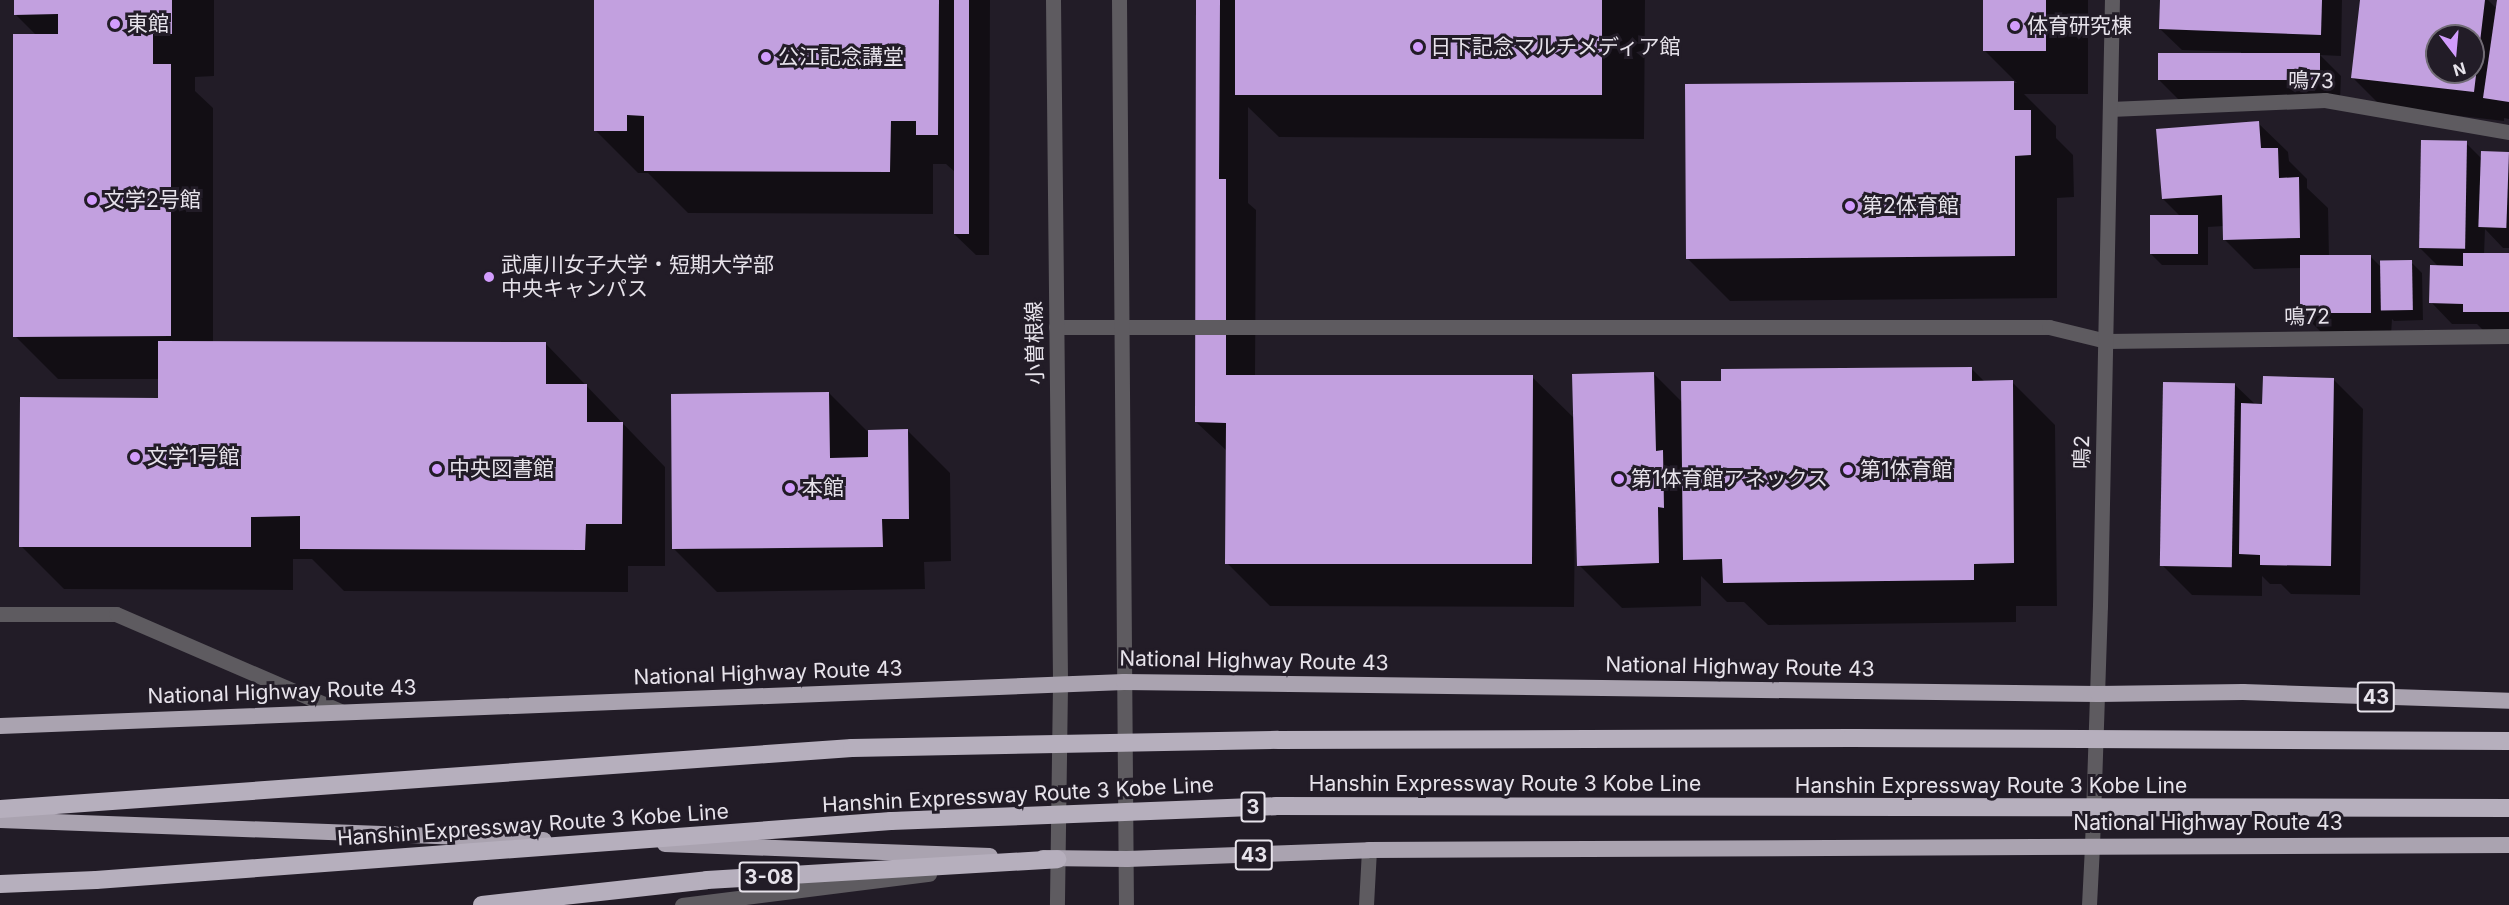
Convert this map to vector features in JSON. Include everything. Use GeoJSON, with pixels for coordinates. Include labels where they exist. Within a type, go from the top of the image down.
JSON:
{"type":"FeatureCollection","features":[{"type":"Feature","properties":{"kind":"highway","name":"National Highway Route 43"},"geometry":{"type":"LineString","coordinates":[[0,726],[1124,682],[2098,694],[2243,692],[2509,701]]}},
{"type":"Feature","properties":{"kind":"highway","name":"Hanshin Expressway Route 3 Kobe Line"},"geometry":{"type":"LineString","coordinates":[[0,809],[852,748],[1278,740],[1875,738],[2509,741]]}},
{"type":"Feature","properties":{"kind":"highway","name":"Hanshin Expressway Route 3 Kobe Line"},"geometry":{"type":"LineString","coordinates":[[0,884],[96,880],[891,821],[1276,806],[2509,808]]}},
{"type":"Feature","properties":{"kind":"highway","name":"National Highway Route 43"},"geometry":{"type":"LineString","coordinates":[[0,820],[1127,860],[1369,850],[2509,845]]}},
{"type":"Feature","properties":{"kind":"highway","name":"3-08"},"geometry":{"type":"LineString","coordinates":[[482,905],[707,880],[1058,859]]}},
{"type":"Feature","properties":{"kind":"street","name":"小曽根線"},"geometry":{"type":"LineString","coordinates":[[1053,0],[1060,685],[1057,905]]}},
{"type":"Feature","properties":{"kind":"street"},"geometry":{"type":"LineString","coordinates":[[1119,0],[1126,905]]}},
{"type":"Feature","properties":{"kind":"street","name":"鳴2"},"geometry":{"type":"LineString","coordinates":[[2089,905],[2098,694],[2112,0]]}},
{"type":"Feature","properties":{"kind":"street","name":"鳴73"},"geometry":{"type":"LineString","coordinates":[[2110,109],[2325,100],[2509,132]]}},
{"type":"Feature","properties":{"kind":"street","name":"鳴72"},"geometry":{"type":"LineString","coordinates":[[1056,327],[2049,327],[2106,341],[2509,336]]}},
{"type":"Feature","properties":{"kind":"street"},"geometry":{"type":"LineString","coordinates":[[0,614],[116,614],[342,712]]}},
{"type":"Feature","properties":{"kind":"street"},"geometry":{"type":"LineString","coordinates":[[1366,905],[1369,850]]}},
{"type":"Feature","properties":{"kind":"street"},"geometry":{"type":"LineString","coordinates":[[682,905],[1058,859]]}},
{"type":"Feature","properties":{"kind":"building","name":"文学2号館"},"geometry":{"type":"Polygon","coordinates":[[[14,0],[172,0],[172,34],[153,34],[153,64],[171,64],[171,336],[13,337],[13,34],[58,34],[58,14],[14,15],[14,0]]]}},
{"type":"Feature","properties":{"kind":"building","name":"公江記念講堂"},"geometry":{"type":"Polygon","coordinates":[[[594,0],[939,0],[938,135],[916,135],[916,121],[891,121],[890,172],[644,171],[644,116],[627,115],[627,131],[594,131],[594,0]]]}},
{"type":"Feature","properties":{"kind":"building"},"geometry":{"type":"Polygon","coordinates":[[[954,0],[969,0],[969,234],[954,234],[954,0]]]}},
{"type":"Feature","properties":{"kind":"building"},"geometry":{"type":"Polygon","coordinates":[[[1196,0],[1220,0],[1219,179],[1226,179],[1226,375],[1533,375],[1532,564],[1225,564],[1226,423],[1195,422],[1196,0]]]}},
{"type":"Feature","properties":{"kind":"building","name":"日下記念マルチメディア館"},"geometry":{"type":"Polygon","coordinates":[[[1235,0],[1602,0],[1602,95],[1235,95],[1235,0]]]}},
{"type":"Feature","properties":{"kind":"building","name":"体育研究棟"},"geometry":{"type":"Polygon","coordinates":[[[1983,0],[2046,0],[2046,51],[1983,51],[1983,0]]]}},
{"type":"Feature","properties":{"kind":"building"},"geometry":{"type":"Polygon","coordinates":[[[2160,0],[2322,0],[2321,35],[2159,29],[2160,0]]]}},
{"type":"Feature","properties":{"kind":"building"},"geometry":{"type":"Polygon","coordinates":[[[2360,0],[2485,0],[2482,24],[2425,24],[2425,84],[2475,84],[2474,92],[2351,78],[2360,0]]]}},
{"type":"Feature","properties":{"kind":"building"},"geometry":{"type":"Polygon","coordinates":[[[2497,0],[2509,0],[2509,102],[2483,98],[2497,0]]]}},
{"type":"Feature","properties":{"kind":"building"},"geometry":{"type":"Polygon","coordinates":[[[2158,53],[2320,53],[2320,80],[2158,80],[2158,53]]]}},
{"type":"Feature","properties":{"kind":"building","name":"第2体育館"},"geometry":{"type":"Polygon","coordinates":[[[2014,81],[2014,110],[2031,110],[2031,155],[2015,156],[2015,256],[1686,259],[1685,84],[2014,81]]]}},
{"type":"Feature","properties":{"kind":"building"},"geometry":{"type":"Polygon","coordinates":[[[2259,121],[2261,148],[2278,148],[2279,178],[2299,177],[2300,238],[2223,240],[2222,195],[2162,199],[2156,129],[2259,121]]]}},
{"type":"Feature","properties":{"kind":"building"},"geometry":{"type":"Polygon","coordinates":[[[2421,140],[2467,141],[2465,249],[2419,248],[2421,140]]]}},
{"type":"Feature","properties":{"kind":"building"},"geometry":{"type":"Polygon","coordinates":[[[2481,151],[2509,152],[2506,228],[2478,227],[2481,151]]]}},
{"type":"Feature","properties":{"kind":"building"},"geometry":{"type":"Polygon","coordinates":[[[2150,215],[2198,215],[2198,254],[2150,254],[2150,215]]]}},
{"type":"Feature","properties":{"kind":"building"},"geometry":{"type":"Polygon","coordinates":[[[2463,253],[2509,253],[2509,312],[2463,312],[2463,304],[2429,303],[2430,265],[2463,266],[2463,253]]]}},
{"type":"Feature","properties":{"kind":"building"},"geometry":{"type":"Polygon","coordinates":[[[2300,255],[2371,255],[2371,313],[2300,313],[2300,255]]]}},
{"type":"Feature","properties":{"kind":"building"},"geometry":{"type":"Polygon","coordinates":[[[2412,260],[2413,310],[2381,311],[2380,261],[2412,260]]]}},
{"type":"Feature","properties":{"kind":"building","name":"中央図書館"},"geometry":{"type":"Polygon","coordinates":[[[158,341],[546,342],[546,384],[587,384],[587,422],[623,422],[622,524],[586,524],[585,550],[300,549],[300,516],[251,517],[251,547],[19,547],[20,397],[158,398],[158,341]]]}},
{"type":"Feature","properties":{"kind":"building","name":"第1体育館"},"geometry":{"type":"Polygon","coordinates":[[[1972,367],[1972,381],[2013,380],[2014,563],[1974,564],[1974,580],[1723,583],[1722,559],[1683,560],[1681,381],[1721,381],[1721,369],[1972,367]]]}},
{"type":"Feature","properties":{"kind":"building","name":"第1体育館アネックス"},"geometry":{"type":"Polygon","coordinates":[[[1654,372],[1656,451],[1663,450],[1664,508],[1658,507],[1659,563],[1577,566],[1572,374],[1654,372]]]}},
{"type":"Feature","properties":{"kind":"building"},"geometry":{"type":"Polygon","coordinates":[[[2263,376],[2334,378],[2331,566],[2260,565],[2260,555],[2239,554],[2241,403],[2262,404],[2263,376]]]}},
{"type":"Feature","properties":{"kind":"building"},"geometry":{"type":"Polygon","coordinates":[[[2163,382],[2235,383],[2232,567],[2160,566],[2163,382]]]}},
{"type":"Feature","properties":{"kind":"building","name":"本館"},"geometry":{"type":"Polygon","coordinates":[[[829,392],[830,458],[868,457],[868,430],[908,429],[909,519],[882,519],[883,547],[672,549],[671,394],[829,392]]]}},
{"type":"Feature","properties":{"kind":"place","name":"東館"},"geometry":{"type":"Point","coordinates":[115,24]}},
{"type":"Feature","properties":{"kind":"place","name":"体育研究棟"},"geometry":{"type":"Point","coordinates":[2015,26]}},
{"type":"Feature","properties":{"kind":"place","name":"日下記念マルチメディア館"},"geometry":{"type":"Point","coordinates":[1418,47]}},
{"type":"Feature","properties":{"kind":"place","name":"公江記念講堂"},"geometry":{"type":"Point","coordinates":[766,57]}},
{"type":"Feature","properties":{"kind":"place","name":"文学2号館"},"geometry":{"type":"Point","coordinates":[92,200]}},
{"type":"Feature","properties":{"kind":"place","name":"第2体育館"},"geometry":{"type":"Point","coordinates":[1850,206]}},
{"type":"Feature","properties":{"kind":"place","name":"武庫川女子大学・短期大学部 中央キャンパス"},"geometry":{"type":"Point","coordinates":[489,277]}},
{"type":"Feature","properties":{"kind":"place","name":"文学1号館"},"geometry":{"type":"Point","coordinates":[135,457]}},
{"type":"Feature","properties":{"kind":"place","name":"中央図書館"},"geometry":{"type":"Point","coordinates":[437,469]}},
{"type":"Feature","properties":{"kind":"place","name":"第1体育館"},"geometry":{"type":"Point","coordinates":[1848,470]}},
{"type":"Feature","properties":{"kind":"place","name":"第1体育館アネックス"},"geometry":{"type":"Point","coordinates":[1619,479]}},
{"type":"Feature","properties":{"kind":"place","name":"本館"},"geometry":{"type":"Point","coordinates":[790,488]}}]}
